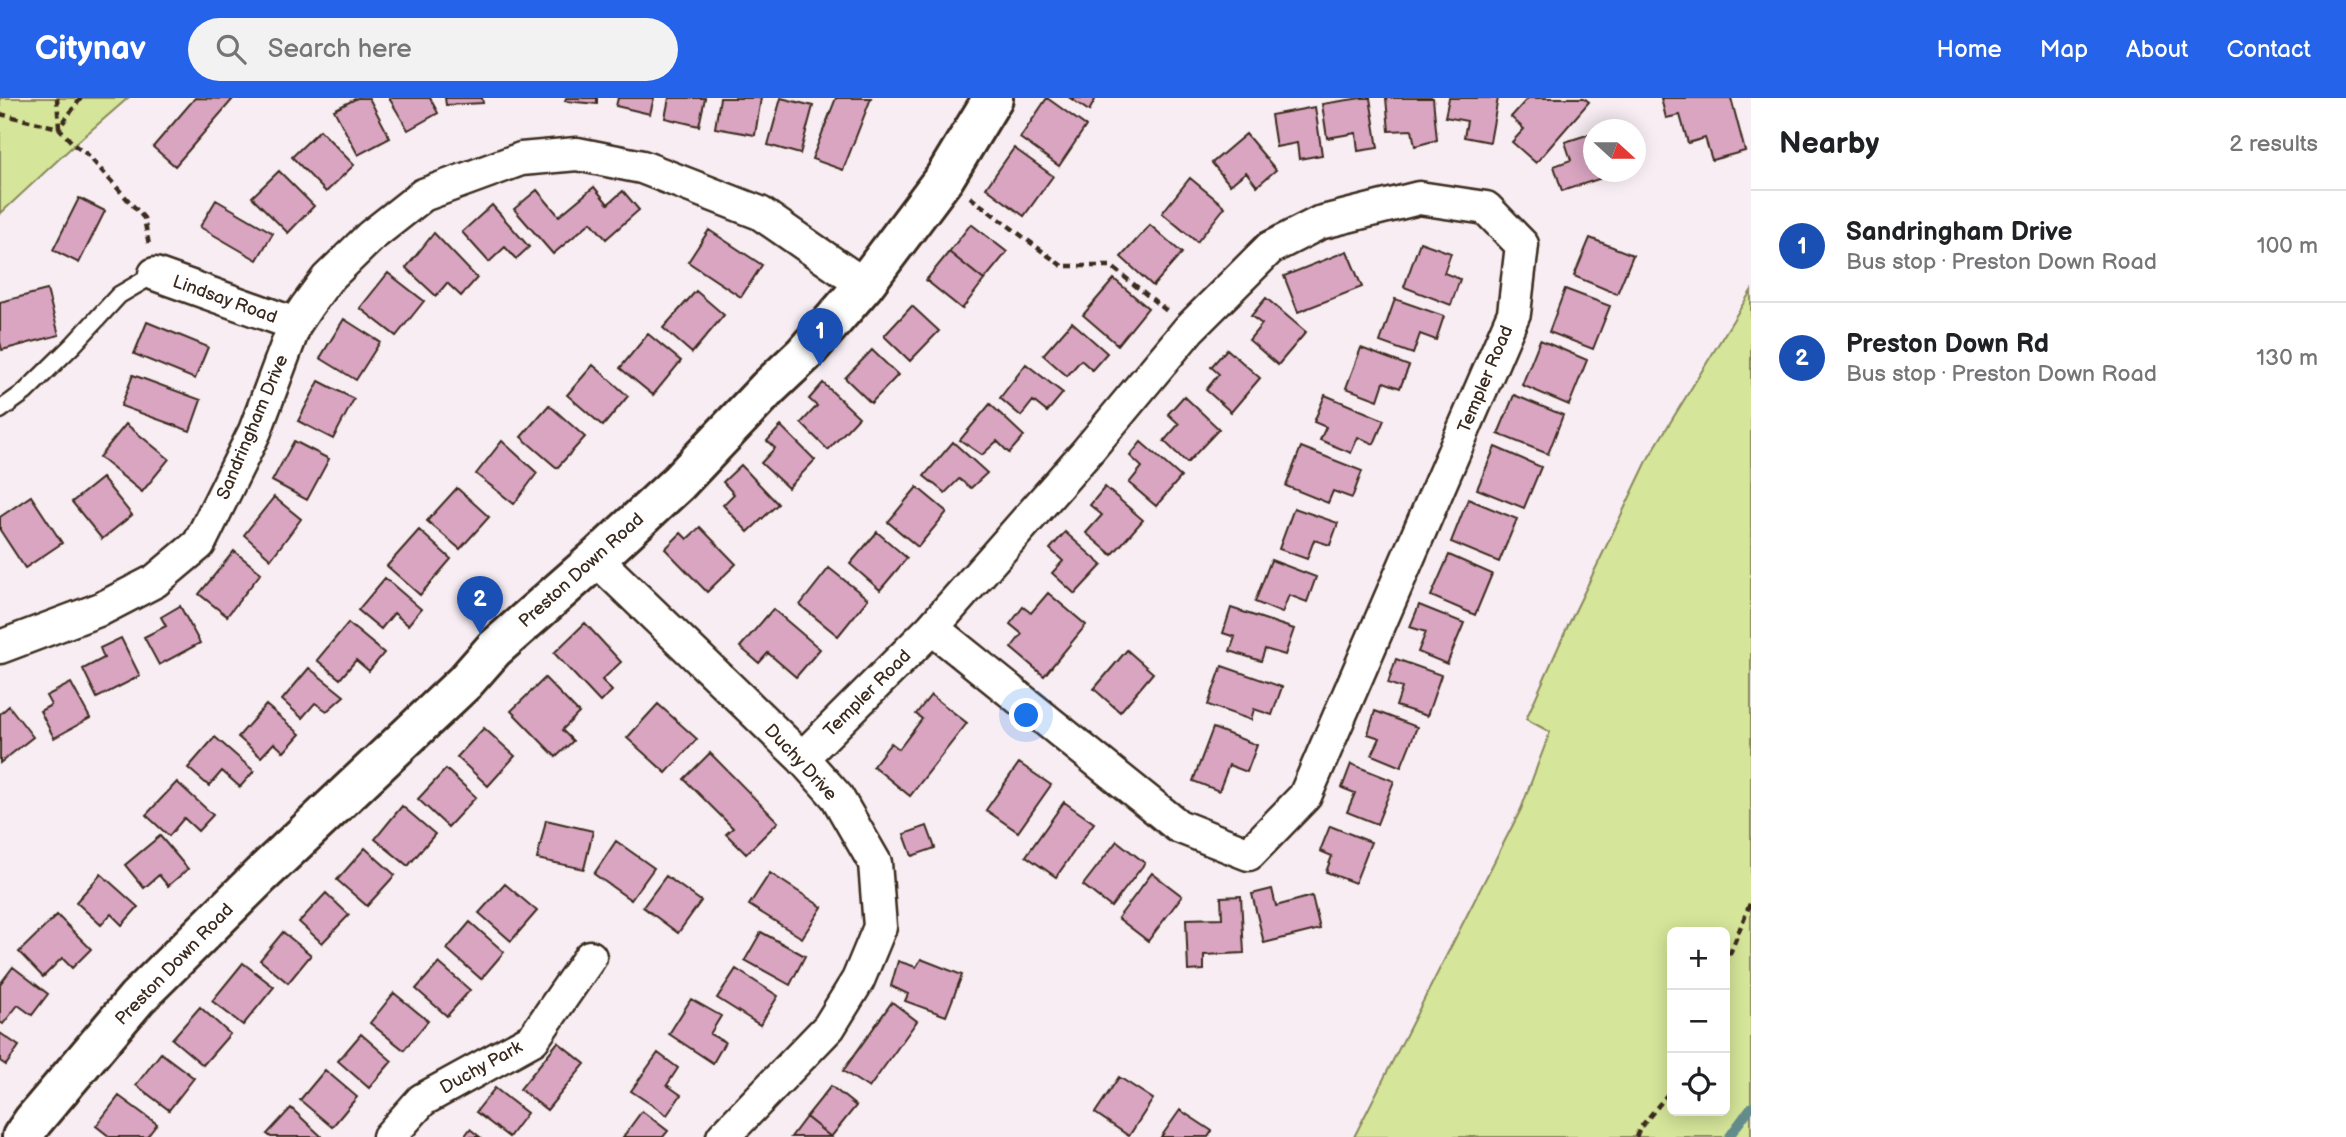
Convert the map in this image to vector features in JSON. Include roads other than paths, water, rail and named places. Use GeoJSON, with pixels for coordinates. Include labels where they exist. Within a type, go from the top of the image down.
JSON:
{"type":"FeatureCollection","features":[{"type":"Feature","properties":{"kind":"street","name":"Preston Down Road"},"geometry":{"type":"LineString","coordinates":[[22,1137],[137,998],[261,875],[465,682],[494,649],[677,483],[804,354],[864,285],[945,177],[993,98]]}},
{"type":"Feature","properties":{"kind":"street","name":"Sandringham Drive"},"geometry":{"type":"LineString","coordinates":[[0,647],[101,609],[155,581],[199,544],[255,431],[295,324],[327,279],[371,236],[423,195],[521,159],[577,154],[642,167],[760,213],[864,285]]}},
{"type":"Feature","properties":{"kind":"street","name":"Templer Road"},"geometry":{"type":"LineString","coordinates":[[802,758],[932,628],[1085,454],[1189,329],[1270,248],[1319,223],[1419,198],[1486,208],[1522,245],[1514,313],[1305,796],[1249,853],[1178,826],[932,628]]}},
{"type":"Feature","properties":{"kind":"street","name":"Lindsay Road"},"geometry":{"type":"LineString","coordinates":[[155,274],[295,324]]}},
{"type":"Feature","properties":{"kind":"street","name":"Duchy Drive"},"geometry":{"type":"LineString","coordinates":[[596,559],[802,758],[836,797],[875,863],[880,927],[858,980],[830,1027],[723,1137]]}},
{"type":"Feature","properties":{"kind":"street","name":"Duchy Park"},"geometry":{"type":"LineString","coordinates":[[389,1137],[422,1100],[533,1039],[590,957]]}},
{"type":"Feature","properties":{"kind":"lane"},"geometry":{"type":"LineString","coordinates":[[0,410],[25,392],[120,295],[155,274]]}},
{"type":"Feature","properties":{"kind":"waterway"},"geometry":{"type":"LineString","coordinates":[[1729,1137],[1751,1107]]}},
{"type":"Feature","properties":{"kind":"place","name":"Sandringham Drive"},"geometry":{"type":"Point","coordinates":[820,366]}},
{"type":"Feature","properties":{"kind":"place","name":"Preston Down Rd"},"geometry":{"type":"Point","coordinates":[480,634]}}]}
